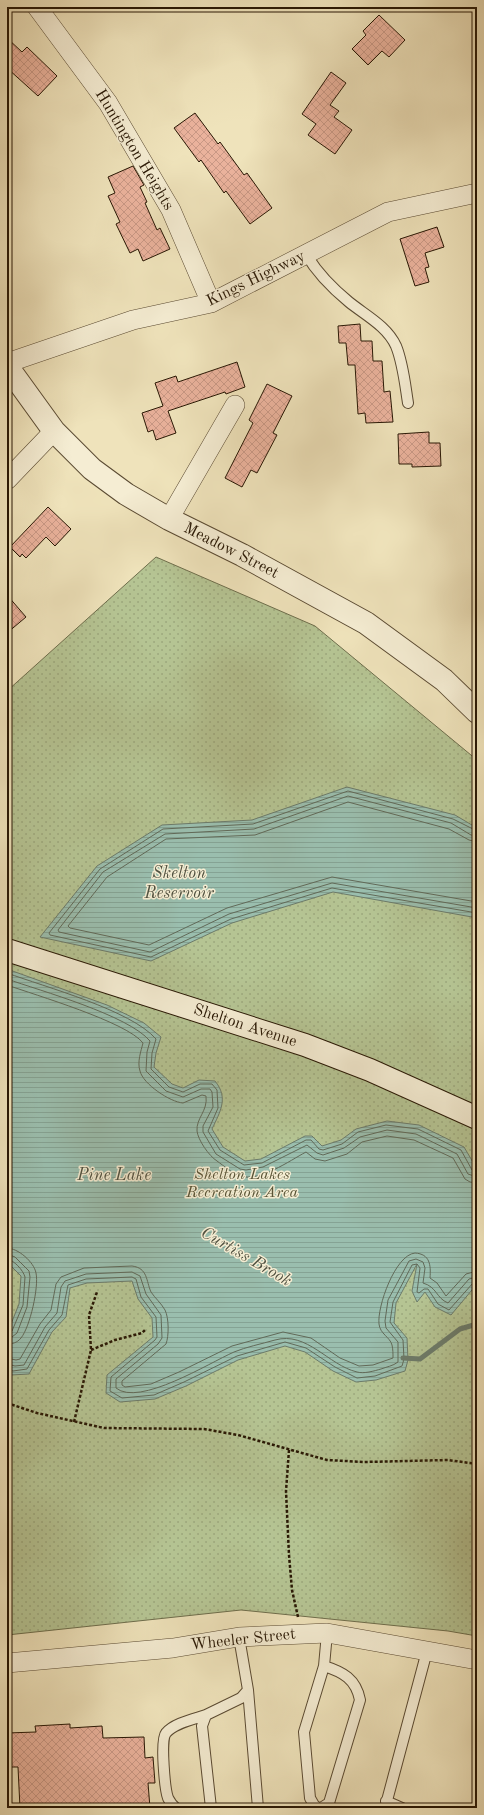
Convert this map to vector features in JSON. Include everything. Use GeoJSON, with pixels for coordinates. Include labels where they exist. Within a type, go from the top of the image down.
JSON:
{"type":"FeatureCollection","features":[{"type":"Feature","properties":{"kind":"street","name":"Huntington Heights"},"geometry":{"type":"LineString","coordinates":[[37,7],[108,103],[171,210],[211,304]]}},
{"type":"Feature","properties":{"kind":"street","name":"Kings Highway"},"geometry":{"type":"LineString","coordinates":[[7,363],[133,320],[211,304],[388,212],[476,196]]}},
{"type":"Feature","properties":{"kind":"street","name":"Meadow Street"},"geometry":{"type":"LineString","coordinates":[[7,366],[54,431],[92,469],[126,494],[169,519],[242,555],[366,623],[444,680],[477,712]]}},
{"type":"Feature","properties":{"kind":"street"},"geometry":{"type":"LineString","coordinates":[[169,519],[235,405]]}},
{"type":"Feature","properties":{"kind":"street"},"geometry":{"type":"LineString","coordinates":[[7,480],[54,431]]}},
{"type":"Feature","properties":{"kind":"street","name":"Shelton Avenue"},"geometry":{"type":"LineString","coordinates":[[7,950],[305,1045],[370,1070],[477,1118]]}},
{"type":"Feature","properties":{"kind":"street","name":"Wheeler Street"},"geometry":{"type":"LineString","coordinates":[[7,1663],[173,1648],[239,1638],[326,1633],[477,1660]]}},
{"type":"Feature","properties":{"kind":"lane"},"geometry":{"type":"LineString","coordinates":[[306,254],[323,278],[349,303],[384,330],[395,345],[408,403]]}},
{"type":"Feature","properties":{"kind":"lane"},"geometry":{"type":"LineString","coordinates":[[324,1666],[340,1671],[352,1682],[358,1691],[360,1700],[330,1803],[320,1808],[314,1806],[310,1798],[304,1732],[324,1666],[326,1633]]}},
{"type":"Feature","properties":{"kind":"lane"},"geometry":{"type":"LineString","coordinates":[[239,1638],[248,1690],[258,1808]]}},
{"type":"Feature","properties":{"kind":"lane"},"geometry":{"type":"LineString","coordinates":[[402,1808],[386,1804],[427,1651]]}},
{"type":"Feature","properties":{"kind":"lane"},"geometry":{"type":"LineString","coordinates":[[176,1808],[168,1798],[163,1754],[163,1740],[166,1733],[174,1727],[206,1715],[242,1698],[248,1690]]}},
{"type":"Feature","properties":{"kind":"lane"},"geometry":{"type":"LineString","coordinates":[[206,1715],[202,1726],[211,1808]]}},
{"type":"Feature","properties":{"kind":"path"},"geometry":{"type":"LineString","coordinates":[[74,1422],[91,1350],[90,1315],[97,1292]]}},
{"type":"Feature","properties":{"kind":"path"},"geometry":{"type":"LineString","coordinates":[[91,1350],[115,1340],[142,1333],[146,1329]]}},
{"type":"Feature","properties":{"kind":"path"},"geometry":{"type":"LineString","coordinates":[[7,1403],[37,1413],[104,1428],[204,1429],[238,1435],[327,1460],[364,1462],[448,1460],[477,1464]]}},
{"type":"Feature","properties":{"kind":"path"},"geometry":{"type":"LineString","coordinates":[[289,1450],[286,1491],[289,1555],[292,1590],[300,1634]]}},
{"type":"Feature","properties":{"kind":"green space","name":"Shelton Lakes Recreation Area"},"geometry":{"type":"Polygon","coordinates":[[[156,557],[315,626],[477,760],[477,1636],[448,1631],[241,1610],[7,1635],[7,691],[156,557]]]}},
{"type":"Feature","properties":{"kind":"water","name":"Skelton Reservoir"},"geometry":{"type":"Polygon","coordinates":[[[347,787],[455,815],[477,828],[477,916],[472,917],[333,892],[232,923],[151,961],[40,937],[97,866],[162,825],[252,820],[347,787]]]}},
{"type":"Feature","properties":{"kind":"water","name":"Pine Lake"},"geometry":{"type":"Polygon","coordinates":[[[7,969],[107,1005],[144,1023],[161,1037],[156,1053],[154,1067],[172,1084],[183,1088],[199,1080],[215,1081],[222,1093],[222,1105],[212,1129],[223,1147],[245,1161],[261,1159],[305,1136],[312,1136],[322,1146],[341,1140],[356,1129],[387,1121],[419,1125],[464,1147],[477,1169],[477,1284],[451,1315],[435,1307],[425,1292],[417,1302],[412,1291],[417,1264],[396,1303],[394,1323],[407,1338],[408,1360],[405,1371],[376,1380],[356,1382],[333,1371],[305,1352],[285,1346],[238,1360],[186,1386],[155,1399],[120,1402],[106,1393],[107,1375],[153,1337],[152,1318],[138,1299],[132,1281],[87,1283],[70,1288],[66,1317],[52,1332],[29,1374],[11,1375],[7,1372],[7,1334],[19,1304],[21,1276],[7,1262],[7,969]]]}},
{"type":"Feature","properties":{"kind":"building"},"geometry":{"type":"Polygon","coordinates":[[[379,15],[405,40],[389,57],[382,51],[368,65],[352,49],[366,35],[363,31],[379,15]]]}},
{"type":"Feature","properties":{"kind":"building"},"geometry":{"type":"Polygon","coordinates":[[[7,38],[22,52],[27,47],[57,76],[38,96],[7,68],[7,38]]]}},
{"type":"Feature","properties":{"kind":"building"},"geometry":{"type":"Polygon","coordinates":[[[331,72],[346,83],[330,105],[339,111],[334,117],[352,130],[335,154],[308,135],[316,124],[302,114],[331,72]]]}},
{"type":"Feature","properties":{"kind":"building"},"geometry":{"type":"Polygon","coordinates":[[[195,113],[218,144],[220,142],[244,175],[247,173],[272,208],[250,224],[226,191],[224,193],[201,160],[199,162],[174,128],[195,113]]]}},
{"type":"Feature","properties":{"kind":"building"},"geometry":{"type":"Polygon","coordinates":[[[133,166],[144,185],[140,187],[147,202],[145,203],[157,230],[160,228],[170,249],[143,261],[138,249],[130,253],[116,224],[120,222],[108,196],[115,193],[108,177],[133,166]]]}},
{"type":"Feature","properties":{"kind":"building"},"geometry":{"type":"Polygon","coordinates":[[[437,227],[444,247],[425,253],[429,267],[425,268],[429,282],[415,286],[400,239],[437,227]]]}},
{"type":"Feature","properties":{"kind":"building"},"geometry":{"type":"Polygon","coordinates":[[[360,324],[361,341],[372,341],[373,361],[382,361],[384,392],[390,391],[393,422],[366,423],[365,413],[358,414],[355,365],[348,365],[346,343],[339,343],[338,326],[360,324]]]}},
{"type":"Feature","properties":{"kind":"building"},"geometry":{"type":"Polygon","coordinates":[[[237,362],[245,387],[168,411],[176,433],[156,440],[153,430],[148,432],[142,413],[163,406],[155,383],[176,376],[178,382],[237,362]]]}},
{"type":"Feature","properties":{"kind":"building"},"geometry":{"type":"Polygon","coordinates":[[[267,384],[292,396],[273,433],[277,435],[257,473],[251,470],[242,487],[225,478],[253,423],[249,420],[267,384]]]}},
{"type":"Feature","properties":{"kind":"building"},"geometry":{"type":"Polygon","coordinates":[[[429,432],[429,443],[440,443],[441,466],[412,467],[412,464],[399,464],[398,434],[429,432]]]}},
{"type":"Feature","properties":{"kind":"building"},"geometry":{"type":"Polygon","coordinates":[[[48,507],[71,529],[55,546],[46,537],[26,558],[22,554],[20,557],[10,547],[48,507]]]}},
{"type":"Feature","properties":{"kind":"building"},"geometry":{"type":"Polygon","coordinates":[[[7,595],[26,617],[7,633],[7,595]]]}},
{"type":"Feature","properties":{"kind":"building"},"geometry":{"type":"Polygon","coordinates":[[[70,1724],[70,1728],[102,1726],[103,1738],[144,1737],[145,1758],[153,1757],[155,1783],[148,1783],[150,1808],[20,1808],[18,1767],[7,1767],[7,1733],[36,1732],[35,1726],[70,1724]]]}},
{"type":"Feature","properties":{"kind":"waterway","name":"Curtiss Brook"},"geometry":{"type":"LineString","coordinates":[[403,1358],[420,1359],[460,1329],[477,1324]]}}]}
